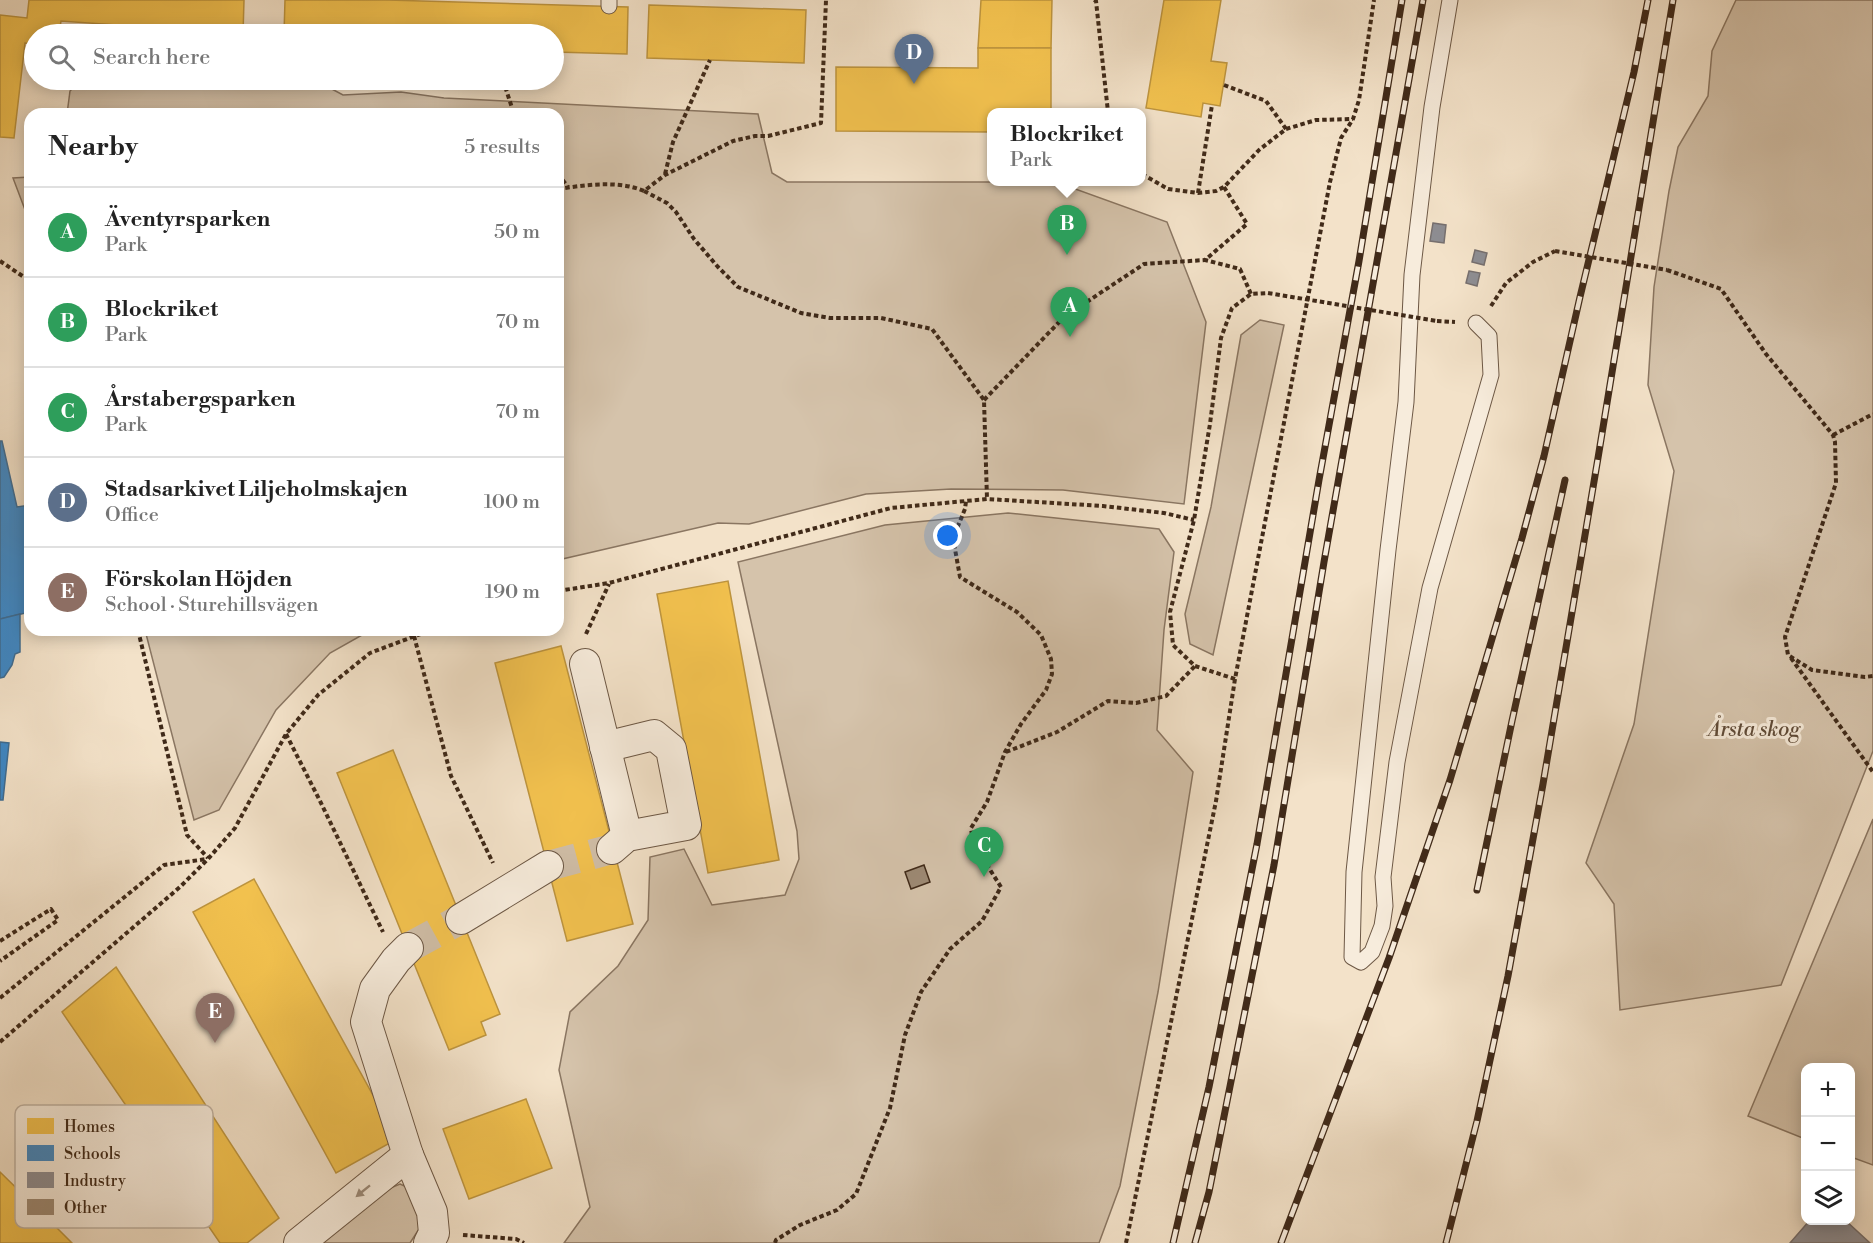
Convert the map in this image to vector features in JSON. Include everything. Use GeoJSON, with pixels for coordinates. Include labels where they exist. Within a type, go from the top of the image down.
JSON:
{"type":"FeatureCollection","features":[{"type":"Feature","properties":{"kind":"street"},"geometry":{"type":"LineString","coordinates":[[585,664],[605,747],[619,843],[686,825],[671,749],[654,735],[605,747]]}},
{"type":"Feature","properties":{"kind":"street"},"geometry":{"type":"LineString","coordinates":[[461,919],[548,866]]}},
{"type":"Feature","properties":{"kind":"street"},"geometry":{"type":"LineString","coordinates":[[402,954],[375,989],[366,1022],[408,1155],[432,1212],[434,1233],[429,1243]]}},
{"type":"Feature","properties":{"kind":"street"},"geometry":{"type":"LineString","coordinates":[[299,1243],[408,1155]]}},
{"type":"Feature","properties":{"kind":"lane"},"geometry":{"type":"LineString","coordinates":[[1450,0],[1432,107],[1412,275],[1406,402],[1354,872],[1352,957],[1361,962],[1372,952],[1382,926],[1385,906],[1383,878],[1397,762],[1430,588],[1491,375],[1488,336],[1476,323]]}},
{"type":"Feature","properties":{"kind":"path"},"geometry":{"type":"LineString","coordinates":[[644,190],[665,175],[733,141],[768,136],[822,123],[826,0]]}},
{"type":"Feature","properties":{"kind":"path"},"geometry":{"type":"LineString","coordinates":[[1094,0],[1096,1],[1107,108]]}},
{"type":"Feature","properties":{"kind":"path"},"geometry":{"type":"LineString","coordinates":[[1126,1243],[1216,801],[1235,679],[1330,182],[1341,138],[1353,119],[1359,100],[1374,0]]}},
{"type":"Feature","properties":{"kind":"path"},"geometry":{"type":"LineString","coordinates":[[665,175],[674,142],[710,60]]}},
{"type":"Feature","properties":{"kind":"path"},"geometry":{"type":"LineString","coordinates":[[1224,85],[1266,101],[1286,129]]}},
{"type":"Feature","properties":{"kind":"path"},"geometry":{"type":"LineString","coordinates":[[506,90],[512,108]]}},
{"type":"Feature","properties":{"kind":"path"},"geometry":{"type":"LineString","coordinates":[[1198,193],[1212,105]]}},
{"type":"Feature","properties":{"kind":"path"},"geometry":{"type":"LineString","coordinates":[[1146,176],[1168,189],[1198,193],[1216,191],[1224,187],[1259,150],[1286,129],[1316,120],[1353,119]]}},
{"type":"Feature","properties":{"kind":"path"},"geometry":{"type":"LineString","coordinates":[[564,182],[569,188]]}},
{"type":"Feature","properties":{"kind":"path"},"geometry":{"type":"LineString","coordinates":[[564,188],[602,185],[633,186],[644,190],[667,203],[676,212],[694,239],[738,286],[801,313],[830,318],[881,318],[932,329],[984,400],[987,499]]}},
{"type":"Feature","properties":{"kind":"path"},"geometry":{"type":"LineString","coordinates":[[1206,260],[1248,224],[1224,187]]}},
{"type":"Feature","properties":{"kind":"path"},"geometry":{"type":"LineString","coordinates":[[1235,679],[1195,666],[1173,645],[1170,612],[1194,520],[1221,338],[1232,309],[1251,294],[1268,293],[1437,321],[1476,323],[1490,308],[1506,283],[1533,262],[1555,251],[1667,270],[1721,289],[1766,354],[1833,435],[1836,483],[1785,637],[1788,655],[1873,772]]}},
{"type":"Feature","properties":{"kind":"path"},"geometry":{"type":"LineString","coordinates":[[984,400],[1064,317],[1144,264],[1206,260],[1240,269],[1251,294]]}},
{"type":"Feature","properties":{"kind":"path"},"geometry":{"type":"LineString","coordinates":[[0,261],[24,277]]}},
{"type":"Feature","properties":{"kind":"path"},"geometry":{"type":"LineString","coordinates":[[1833,435],[1873,414]]}},
{"type":"Feature","properties":{"kind":"path"},"geometry":{"type":"LineString","coordinates":[[564,590],[609,583],[891,508],[987,499],[1103,506],[1164,513],[1194,520]]}},
{"type":"Feature","properties":{"kind":"path"},"geometry":{"type":"LineString","coordinates":[[775,1243],[776,1240],[800,1225],[837,1210],[856,1194],[890,1108],[905,1035],[921,992],[950,949],[982,921],[1001,887],[973,843],[971,828],[987,802],[1005,752],[1021,724],[1046,690],[1052,674],[1051,659],[1041,635],[1017,612],[960,577],[953,538],[966,501]]}},
{"type":"Feature","properties":{"kind":"path"},"geometry":{"type":"LineString","coordinates":[[585,664],[586,634],[609,583]]}},
{"type":"Feature","properties":{"kind":"path"},"geometry":{"type":"LineString","coordinates":[[139,636],[187,835],[208,859]]}},
{"type":"Feature","properties":{"kind":"path"},"geometry":{"type":"LineString","coordinates":[[0,1042],[180,887],[208,859],[235,828],[286,734],[318,695],[370,653],[414,636],[451,776],[506,890]]}},
{"type":"Feature","properties":{"kind":"path"},"geometry":{"type":"LineString","coordinates":[[1788,655],[1812,670],[1873,676]]}},
{"type":"Feature","properties":{"kind":"path"},"geometry":{"type":"LineString","coordinates":[[1005,752],[1057,732],[1108,701],[1136,703],[1167,696],[1195,666]]}},
{"type":"Feature","properties":{"kind":"path"},"geometry":{"type":"LineString","coordinates":[[286,734],[402,954]]}},
{"type":"Feature","properties":{"kind":"path"},"geometry":{"type":"LineString","coordinates":[[0,998],[164,865],[208,859]]}},
{"type":"Feature","properties":{"kind":"path"},"geometry":{"type":"LineString","coordinates":[[0,941],[51,909],[58,920],[0,961]]}},
{"type":"Feature","properties":{"kind":"path"},"geometry":{"type":"LineString","coordinates":[[516,1239],[524,1243]]}},
{"type":"Feature","properties":{"kind":"green space","name":"Årsta skog"},"geometry":{"type":"Polygon","coordinates":[[[1736,0],[1873,0],[1873,751],[1781,985],[1620,1010],[1614,904],[1586,863],[1634,724],[1674,471],[1648,385],[1654,287],[1669,191],[1678,147],[1708,96],[1712,51],[1736,0]]]}},
{"type":"Feature","properties":{"kind":"green space"},"geometry":{"type":"Polygon","coordinates":[[[334,90],[343,95],[401,92],[444,98],[758,114],[772,173],[787,182],[987,182],[987,186],[1067,186],[1167,222],[1206,322],[1184,504],[1063,490],[951,489],[866,494],[749,524],[718,523],[564,559],[564,108],[68,108],[70,91],[334,90]]]}},
{"type":"Feature","properties":{"kind":"green space"},"geometry":{"type":"Polygon","coordinates":[[[24,177],[24,207],[13,178],[24,177]]]}},
{"type":"Feature","properties":{"kind":"green space"},"geometry":{"type":"Polygon","coordinates":[[[1260,320],[1284,325],[1213,655],[1190,644],[1185,614],[1211,507],[1241,335],[1260,320]]]}},
{"type":"Feature","properties":{"kind":"green space"},"geometry":{"type":"Polygon","coordinates":[[[1008,513],[1159,529],[1174,552],[1164,630],[1157,730],[1193,772],[1158,992],[1120,1186],[1099,1243],[564,1243],[590,1207],[559,1070],[570,1012],[618,966],[648,920],[650,857],[684,849],[712,905],[785,895],[799,859],[797,831],[738,562],[885,525],[1008,513]]]}},
{"type":"Feature","properties":{"kind":"green space"},"geometry":{"type":"Polygon","coordinates":[[[147,636],[360,636],[330,653],[276,710],[219,810],[194,820],[147,636]]]}},
{"type":"Feature","properties":{"kind":"green space"},"geometry":{"type":"Polygon","coordinates":[[[1873,819],[1873,1165],[1855,1158],[1855,1063],[1801,1063],[1801,1137],[1748,1116],[1873,819]]]}},
{"type":"Feature","properties":{"kind":"green space"},"geometry":{"type":"Polygon","coordinates":[[[400,1184],[409,1188],[421,1226],[410,1243],[310,1243],[364,1199],[400,1184]]]}},
{"type":"Feature","properties":{"kind":"building: Homes"},"geometry":{"type":"Polygon","coordinates":[[[29,0],[244,0],[243,24],[103,24],[61,21],[61,24],[24,24],[24,52],[14,138],[0,137],[0,15],[27,18],[29,0]]]}},
{"type":"Feature","properties":{"kind":"building: Homes"},"geometry":{"type":"Polygon","coordinates":[[[285,0],[387,0],[628,7],[627,54],[564,52],[564,24],[284,24],[285,0]]]}},
{"type":"Feature","properties":{"kind":"building: Homes"},"geometry":{"type":"Polygon","coordinates":[[[981,0],[1052,0],[1051,48],[978,48],[981,0]]]}},
{"type":"Feature","properties":{"kind":"building: Homes"},"geometry":{"type":"Polygon","coordinates":[[[1164,0],[1221,0],[1211,61],[1227,63],[1220,106],[1203,103],[1201,117],[1146,108],[1164,0]]]}},
{"type":"Feature","properties":{"kind":"building: Homes"},"geometry":{"type":"Polygon","coordinates":[[[649,5],[806,10],[804,63],[647,58],[649,5]]]}},
{"type":"Feature","properties":{"kind":"building: Homes"},"geometry":{"type":"Polygon","coordinates":[[[978,48],[1051,48],[1051,108],[987,108],[987,132],[836,131],[836,67],[978,68],[978,48]]]}},
{"type":"Feature","properties":{"kind":"building: Homes"},"geometry":{"type":"Polygon","coordinates":[[[728,581],[779,860],[708,873],[657,594],[728,581]]]}},
{"type":"Feature","properties":{"kind":"building: Homes"},"geometry":{"type":"Polygon","coordinates":[[[561,646],[633,924],[567,941],[495,663],[561,646]]]}},
{"type":"Feature","properties":{"kind":"building: Homes"},"geometry":{"type":"Polygon","coordinates":[[[393,750],[500,1014],[481,1022],[486,1035],[449,1050],[337,773],[393,750]]]}},
{"type":"Feature","properties":{"kind":"building: Homes"},"geometry":{"type":"Polygon","coordinates":[[[254,879],[397,1139],[336,1173],[193,912],[254,879]]]}},
{"type":"Feature","properties":{"kind":"building: Homes"},"geometry":{"type":"Polygon","coordinates":[[[116,967],[206,1105],[126,1105],[62,1012],[116,967]]]}},
{"type":"Feature","properties":{"kind":"building: Homes"},"geometry":{"type":"Polygon","coordinates":[[[526,1099],[552,1168],[469,1199],[443,1129],[526,1099]]]}},
{"type":"Feature","properties":{"kind":"building: Homes"},"geometry":{"type":"Polygon","coordinates":[[[213,1116],[279,1218],[247,1243],[220,1243],[210,1228],[213,1228],[213,1116]]]}},
{"type":"Feature","properties":{"kind":"building: Homes"},"geometry":{"type":"Polygon","coordinates":[[[0,1172],[15,1187],[15,1228],[57,1228],[72,1243],[0,1243],[0,1172]]]}},
{"type":"Feature","properties":{"kind":"building: Schools"},"geometry":{"type":"Polygon","coordinates":[[[0,441],[2,441],[17,507],[24,506],[24,613],[0,619],[0,441]]]}},
{"type":"Feature","properties":{"kind":"building: Schools"},"geometry":{"type":"Polygon","coordinates":[[[20,614],[20,652],[15,654],[12,665],[4,677],[0,678],[0,619],[20,614]]]}},
{"type":"Feature","properties":{"kind":"building: Schools"},"geometry":{"type":"Polygon","coordinates":[[[0,742],[9,743],[3,800],[0,800],[0,742]]]}},
{"type":"Feature","properties":{"kind":"building: Industry"},"geometry":{"type":"Polygon","coordinates":[[[1433,223],[1446,225],[1444,243],[1430,241],[1433,223]]]}},
{"type":"Feature","properties":{"kind":"building: Industry"},"geometry":{"type":"Polygon","coordinates":[[[1475,250],[1487,253],[1484,265],[1472,262],[1475,250]]]}},
{"type":"Feature","properties":{"kind":"building: Industry"},"geometry":{"type":"Polygon","coordinates":[[[1469,271],[1480,273],[1477,286],[1466,283],[1469,271]]]}},
{"type":"Feature","properties":{"kind":"building: Industry"},"geometry":{"type":"Polygon","coordinates":[[[1806,1225],[1850,1225],[1870,1243],[1790,1243],[1806,1225]]]}},
{"type":"Feature","properties":{"kind":"building: Other"},"geometry":{"type":"Polygon","coordinates":[[[924,865],[930,882],[911,889],[905,872],[924,865]]]}},
{"type":"Feature","properties":{"kind":"tunnel"},"geometry":{"type":"LineString","coordinates":[[548,866],[612,849]]}},
{"type":"Feature","properties":{"kind":"tunnel"},"geometry":{"type":"LineString","coordinates":[[408,948],[461,919]]}},
{"type":"Feature","properties":{"kind":"railway"},"geometry":{"type":"LineString","coordinates":[[1173,1243],[1209,1087],[1257,844],[1359,261],[1402,0]]}},
{"type":"Feature","properties":{"kind":"railway"},"geometry":{"type":"LineString","coordinates":[[1195,1243],[1209,1192],[1274,865],[1324,562],[1423,0]]}},
{"type":"Feature","properties":{"kind":"railway"},"geometry":{"type":"LineString","coordinates":[[1281,1243],[1389,958],[1450,780],[1522,538],[1544,456],[1634,72],[1648,0]]}},
{"type":"Feature","properties":{"kind":"railway"},"geometry":{"type":"LineString","coordinates":[[1446,1243],[1477,1121],[1508,976],[1543,784],[1673,0]]}},
{"type":"Feature","properties":{"kind":"railway"},"geometry":{"type":"LineString","coordinates":[[1477,890],[1565,480]]}},
{"type":"Feature","properties":{"kind":"place","name":"Stadsarkivet Liljeholmskajen"},"geometry":{"type":"Point","coordinates":[914,84]}},
{"type":"Feature","properties":{"kind":"place","name":"Blockriket"},"geometry":{"type":"Point","coordinates":[1067,255]}},
{"type":"Feature","properties":{"kind":"place","name":"Äventyrsparken"},"geometry":{"type":"Point","coordinates":[1070,337]}},
{"type":"Feature","properties":{"kind":"place","name":"Årstabergsparken"},"geometry":{"type":"Point","coordinates":[984,877]}},
{"type":"Feature","properties":{"kind":"place","name":"Förskolan Höjden"},"geometry":{"type":"Point","coordinates":[215,1043]}}]}
